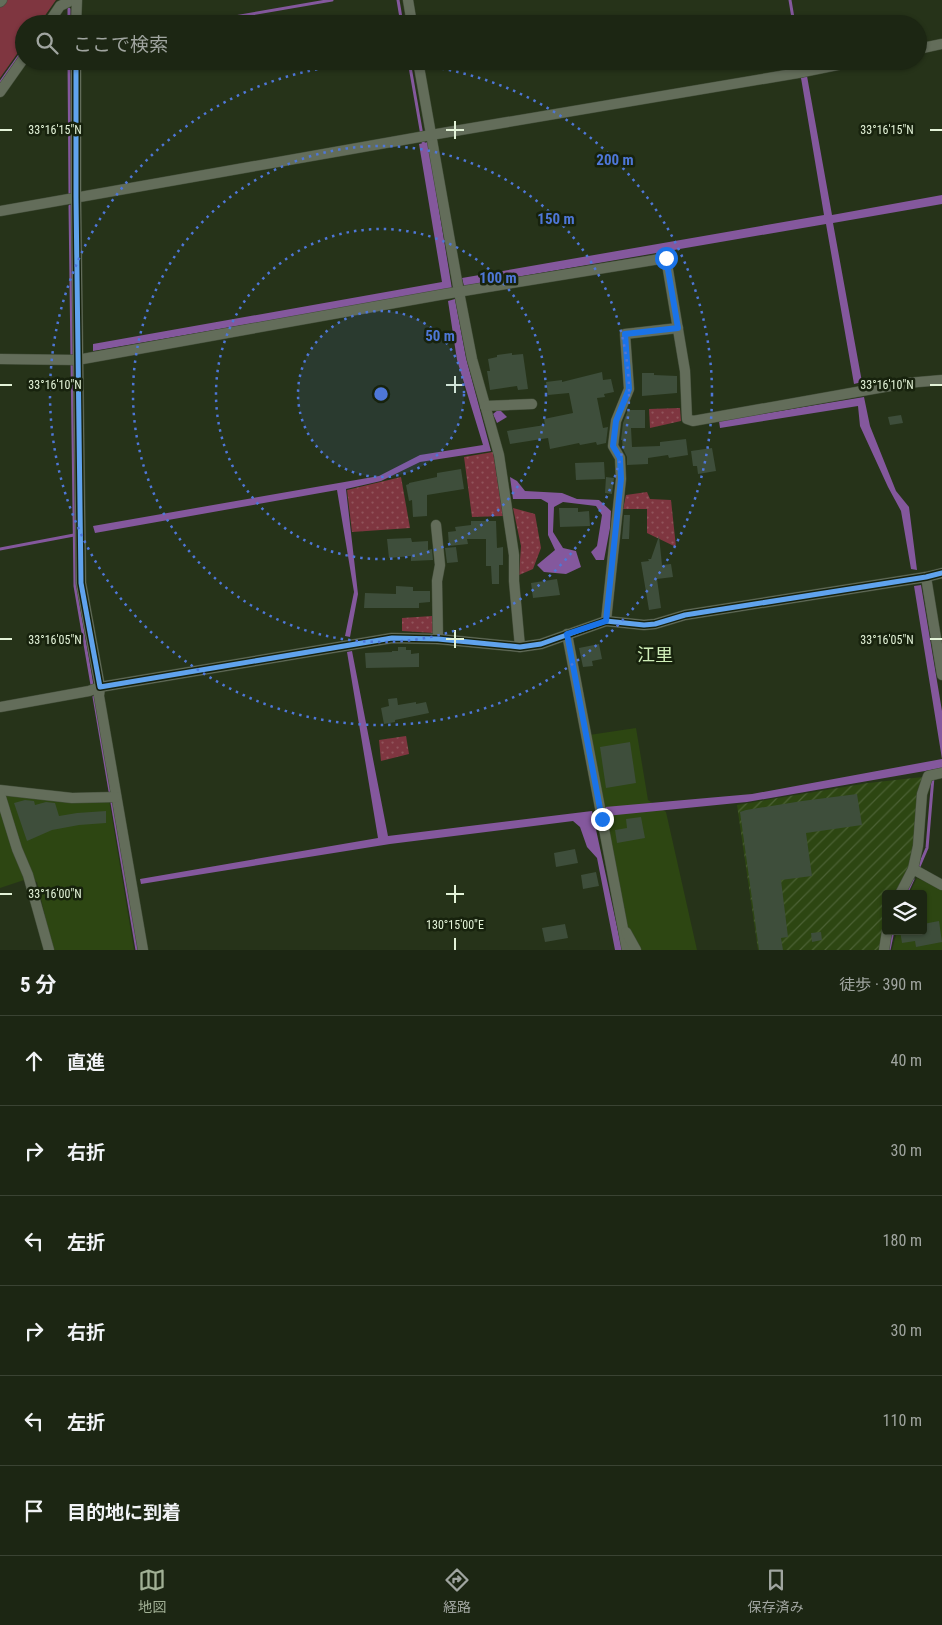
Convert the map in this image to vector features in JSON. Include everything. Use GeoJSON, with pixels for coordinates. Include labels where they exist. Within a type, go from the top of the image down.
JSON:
{"type":"FeatureCollection","features":[{"type":"Feature","properties":{"kind":"street"},"geometry":{"type":"LineString","coordinates":[[54,15],[60,6],[72,0]]}},
{"type":"Feature","properties":{"kind":"street"},"geometry":{"type":"LineString","coordinates":[[77,15],[78,0]]}},
{"type":"Feature","properties":{"kind":"street"},"geometry":{"type":"LineString","coordinates":[[408,0],[410,15]]}},
{"type":"Feature","properties":{"kind":"street"},"geometry":{"type":"LineString","coordinates":[[927,47],[942,44]]}},
{"type":"Feature","properties":{"kind":"street"},"geometry":{"type":"LineString","coordinates":[[0,92],[16,70]]}},
{"type":"Feature","properties":{"kind":"street"},"geometry":{"type":"LineString","coordinates":[[76,70],[77,360],[81,583],[100,687],[99,696],[111,797],[142,950]]}},
{"type":"Feature","properties":{"kind":"street"},"geometry":{"type":"LineString","coordinates":[[420,70],[431,135],[453,293],[499,455],[514,555],[514,581],[520,647]]}},
{"type":"Feature","properties":{"kind":"street"},"geometry":{"type":"LineString","coordinates":[[0,211],[814,70]]}},
{"type":"Feature","properties":{"kind":"street"},"geometry":{"type":"LineString","coordinates":[[0,359],[77,360],[453,293],[666,258],[685,370],[687,419],[693,421],[907,383],[942,380]]}},
{"type":"Feature","properties":{"kind":"street"},"geometry":{"type":"LineString","coordinates":[[606,621],[621,479],[620,458],[613,446],[616,421],[629,389],[625,334],[678,328]]}},
{"type":"Feature","properties":{"kind":"street"},"geometry":{"type":"LineString","coordinates":[[485,406],[532,404]]}},
{"type":"Feature","properties":{"kind":"street"},"geometry":{"type":"LineString","coordinates":[[436,525],[440,565],[437,581],[438,639]]}},
{"type":"Feature","properties":{"kind":"street"},"geometry":{"type":"LineString","coordinates":[[0,707],[89,691],[100,687],[392,638],[438,639],[520,647],[541,644],[606,621],[644,625],[655,624],[685,615],[918,579],[942,573]]}},
{"type":"Feature","properties":{"kind":"street"},"geometry":{"type":"LineString","coordinates":[[918,579],[942,675]]}},
{"type":"Feature","properties":{"kind":"street"},"geometry":{"type":"LineString","coordinates":[[567,634],[627,950]]}},
{"type":"Feature","properties":{"kind":"street"},"geometry":{"type":"LineString","coordinates":[[903,890],[917,872],[922,794],[936,774]]}},
{"type":"Feature","properties":{"kind":"street"},"geometry":{"type":"LineString","coordinates":[[0,790],[72,798],[111,797]]}},
{"type":"Feature","properties":{"kind":"street"},"geometry":{"type":"LineString","coordinates":[[0,794],[17,848],[28,875],[49,950]]}},
{"type":"Feature","properties":{"kind":"street"},"geometry":{"type":"LineString","coordinates":[[917,872],[942,885]]}},
{"type":"Feature","properties":{"kind":"street"},"geometry":{"type":"LineString","coordinates":[[623,927],[636,950]]}},
{"type":"Feature","properties":{"kind":"street"},"geometry":{"type":"LineString","coordinates":[[884,950],[886,935]]}},
{"type":"Feature","properties":{"kind":"shaded area"},"geometry":{"type":"Polygon","coordinates":[[[0,0],[56,0],[45,15],[15,15],[15,57],[0,78],[0,0]]]}},
{"type":"Feature","properties":{"kind":"shaded area"},"geometry":{"type":"Polygon","coordinates":[[[807,76],[832,215],[942,195],[942,204],[833,223],[862,382],[854,384],[826,224],[464,286],[462,278],[824,215],[801,78],[807,76]]]}},
{"type":"Feature","properties":{"kind":"shaded area"},"geometry":{"type":"Polygon","coordinates":[[[428,142],[452,289],[93,351],[93,344],[442,282],[419,144],[428,142]]]}},
{"type":"Feature","properties":{"kind":"shaded area"},"geometry":{"type":"Polygon","coordinates":[[[455,299],[466,358],[491,451],[420,462],[381,481],[346,489],[358,594],[350,637],[345,636],[354,592],[337,490],[95,533],[93,526],[379,476],[420,455],[483,445],[457,360],[448,301],[455,299]]]}},
{"type":"Feature","properties":{"kind":"shaded area"},"geometry":{"type":"Polygon","coordinates":[[[864,397],[870,426],[896,491],[909,507],[917,570],[911,569],[901,511],[860,426],[858,406],[720,428],[719,421],[864,397]]]}},
{"type":"Feature","properties":{"kind":"shaded area"},"geometry":{"type":"Polygon","coordinates":[[[680,408],[681,421],[650,428],[649,409],[680,408]]]}},
{"type":"Feature","properties":{"kind":"shaded area"},"geometry":{"type":"Polygon","coordinates":[[[499,409],[507,417],[497,423],[493,414],[499,409]]]}},
{"type":"Feature","properties":{"kind":"shaded area"},"geometry":{"type":"Polygon","coordinates":[[[493,452],[503,516],[472,517],[464,457],[493,452]]]}},
{"type":"Feature","properties":{"kind":"shaded area"},"geometry":{"type":"Polygon","coordinates":[[[401,477],[410,528],[352,532],[347,490],[401,477]]]}},
{"type":"Feature","properties":{"kind":"shaded area"},"geometry":{"type":"Polygon","coordinates":[[[510,477],[517,481],[525,491],[562,493],[577,499],[599,500],[611,511],[604,560],[596,560],[591,552],[597,546],[602,515],[596,506],[563,502],[554,507],[553,532],[563,548],[576,551],[581,567],[566,574],[544,572],[537,565],[555,550],[548,535],[548,503],[541,499],[513,499],[510,477]]]}},
{"type":"Feature","properties":{"kind":"shaded area"},"geometry":{"type":"Polygon","coordinates":[[[647,492],[650,499],[671,500],[676,547],[647,533],[647,509],[623,509],[626,495],[647,492]]]}},
{"type":"Feature","properties":{"kind":"shaded area"},"geometry":{"type":"Polygon","coordinates":[[[513,508],[535,514],[541,548],[533,569],[519,575],[521,546],[513,508]]]}},
{"type":"Feature","properties":{"kind":"shaded area"},"geometry":{"type":"Polygon","coordinates":[[[921,585],[942,711],[942,759],[914,586],[921,585]]]}},
{"type":"Feature","properties":{"kind":"shaded area"},"geometry":{"type":"Polygon","coordinates":[[[432,616],[434,633],[402,631],[402,618],[432,616]]]}},
{"type":"Feature","properties":{"kind":"shaded area"},"geometry":{"type":"Polygon","coordinates":[[[352,651],[388,836],[592,811],[622,950],[615,950],[597,858],[587,847],[580,827],[573,821],[390,844],[141,884],[140,879],[378,838],[347,652],[352,651]]]}},
{"type":"Feature","properties":{"kind":"shaded area"},"geometry":{"type":"Polygon","coordinates":[[[636,728],[648,800],[666,812],[697,950],[639,950],[627,925],[589,735],[636,728]]]}},
{"type":"Feature","properties":{"kind":"shaded area"},"geometry":{"type":"Polygon","coordinates":[[[406,736],[409,754],[381,761],[379,740],[406,736]]]}},
{"type":"Feature","properties":{"kind":"shaded area"},"geometry":{"type":"Polygon","coordinates":[[[942,759],[942,768],[747,802],[606,816],[605,807],[752,794],[942,759]]]}},
{"type":"Feature","properties":{"kind":"shaded area"},"geometry":{"type":"Polygon","coordinates":[[[923,777],[911,869],[899,890],[882,890],[882,935],[884,935],[881,950],[758,950],[737,805],[868,783],[923,777]]]}},
{"type":"Feature","properties":{"kind":"shaded area"},"geometry":{"type":"Polygon","coordinates":[[[0,792],[109,800],[134,950],[53,950],[37,882],[24,880],[0,888],[0,792]]]}},
{"type":"Feature","properties":{"kind":"shaded area"},"geometry":{"type":"Polygon","coordinates":[[[917,878],[942,889],[942,950],[892,950],[896,935],[927,935],[927,890],[911,890],[917,878]]]}},
{"type":"Feature","properties":{"kind":"building"},"geometry":{"type":"Polygon","coordinates":[[[512,353],[512,355],[523,354],[528,389],[518,390],[517,386],[490,390],[487,371],[490,371],[488,359],[497,357],[497,355],[512,353]]]}},
{"type":"Feature","properties":{"kind":"building"},"geometry":{"type":"Polygon","coordinates":[[[602,372],[603,380],[611,379],[614,392],[604,394],[605,397],[597,398],[603,428],[608,427],[606,443],[597,445],[596,442],[580,445],[579,443],[550,449],[548,438],[510,444],[507,431],[545,425],[544,419],[573,413],[569,393],[548,395],[546,382],[562,380],[562,382],[602,372]]]}},
{"type":"Feature","properties":{"kind":"building"},"geometry":{"type":"Polygon","coordinates":[[[642,373],[677,376],[677,393],[642,396],[642,373]]]}},
{"type":"Feature","properties":{"kind":"building"},"geometry":{"type":"Polygon","coordinates":[[[628,410],[645,410],[645,428],[631,428],[632,447],[660,446],[660,442],[686,439],[688,455],[669,458],[668,455],[648,458],[648,464],[627,465],[627,457],[621,440],[623,423],[628,410]]]}},
{"type":"Feature","properties":{"kind":"building"},"geometry":{"type":"Polygon","coordinates":[[[901,415],[903,423],[890,425],[888,417],[901,415]]]}},
{"type":"Feature","properties":{"kind":"building"},"geometry":{"type":"Polygon","coordinates":[[[712,448],[716,471],[698,474],[697,466],[693,466],[691,451],[712,448]]]}},
{"type":"Feature","properties":{"kind":"building"},"geometry":{"type":"Polygon","coordinates":[[[604,462],[605,479],[576,480],[575,463],[604,462]]]}},
{"type":"Feature","properties":{"kind":"building"},"geometry":{"type":"Polygon","coordinates":[[[461,469],[464,489],[427,495],[427,516],[413,517],[412,500],[409,501],[406,485],[437,477],[437,473],[461,469]]]}},
{"type":"Feature","properties":{"kind":"building"},"geometry":{"type":"Polygon","coordinates":[[[606,477],[614,478],[612,494],[605,493],[606,477]]]}},
{"type":"Feature","properties":{"kind":"building"},"geometry":{"type":"Polygon","coordinates":[[[559,508],[578,508],[578,512],[589,511],[590,526],[560,527],[559,508]]]}},
{"type":"Feature","properties":{"kind":"building"},"geometry":{"type":"Polygon","coordinates":[[[624,515],[630,515],[629,539],[622,539],[624,515]]]}},
{"type":"Feature","properties":{"kind":"building"},"geometry":{"type":"Polygon","coordinates":[[[471,521],[496,521],[497,548],[503,547],[503,565],[499,565],[499,584],[492,584],[491,566],[486,566],[486,539],[467,539],[468,544],[449,546],[448,532],[456,531],[455,527],[471,525],[471,521]]]}},
{"type":"Feature","properties":{"kind":"building"},"geometry":{"type":"Polygon","coordinates":[[[659,536],[662,565],[671,564],[673,577],[657,579],[661,608],[649,610],[641,562],[651,559],[659,536]]]}},
{"type":"Feature","properties":{"kind":"building"},"geometry":{"type":"Polygon","coordinates":[[[411,538],[412,542],[428,541],[428,550],[432,549],[433,560],[411,561],[411,556],[389,558],[387,539],[411,538]]]}},
{"type":"Feature","properties":{"kind":"building"},"geometry":{"type":"Polygon","coordinates":[[[456,547],[458,562],[447,563],[445,548],[456,547]]]}},
{"type":"Feature","properties":{"kind":"building"},"geometry":{"type":"Polygon","coordinates":[[[557,579],[560,595],[533,598],[531,583],[557,579]]]}},
{"type":"Feature","properties":{"kind":"building"},"geometry":{"type":"Polygon","coordinates":[[[396,586],[413,587],[413,591],[430,591],[430,602],[419,603],[419,608],[364,608],[365,593],[396,594],[396,586]]]}},
{"type":"Feature","properties":{"kind":"building"},"geometry":{"type":"Polygon","coordinates":[[[599,644],[602,659],[592,661],[593,666],[583,667],[579,648],[599,644]]]}},
{"type":"Feature","properties":{"kind":"building"},"geometry":{"type":"Polygon","coordinates":[[[398,647],[406,647],[406,650],[411,650],[411,654],[419,653],[419,667],[366,668],[365,653],[398,651],[398,647]]]}},
{"type":"Feature","properties":{"kind":"building"},"geometry":{"type":"Polygon","coordinates":[[[397,698],[398,705],[426,702],[429,713],[384,724],[381,708],[389,706],[388,699],[397,698]]]}},
{"type":"Feature","properties":{"kind":"building"},"geometry":{"type":"Polygon","coordinates":[[[630,742],[636,783],[606,788],[600,747],[630,742]]]}},
{"type":"Feature","properties":{"kind":"building"},"geometry":{"type":"Polygon","coordinates":[[[857,794],[862,825],[806,833],[812,876],[781,880],[788,937],[781,938],[783,950],[759,950],[740,812],[857,794]]]}},
{"type":"Feature","properties":{"kind":"building"},"geometry":{"type":"Polygon","coordinates":[[[25,800],[34,801],[35,805],[46,802],[55,803],[59,816],[106,811],[106,823],[52,830],[27,841],[14,803],[25,800]]]}},
{"type":"Feature","properties":{"kind":"building"},"geometry":{"type":"Polygon","coordinates":[[[641,817],[645,838],[617,843],[615,830],[627,828],[626,819],[641,817]]]}},
{"type":"Feature","properties":{"kind":"building"},"geometry":{"type":"Polygon","coordinates":[[[575,849],[578,863],[556,867],[554,853],[575,849]]]}},
{"type":"Feature","properties":{"kind":"building"},"geometry":{"type":"Polygon","coordinates":[[[596,872],[599,886],[583,889],[581,875],[596,872]]]}},
{"type":"Feature","properties":{"kind":"building"},"geometry":{"type":"Polygon","coordinates":[[[939,921],[942,942],[916,947],[915,941],[902,943],[901,935],[927,935],[927,923],[939,921]]]}},
{"type":"Feature","properties":{"kind":"building"},"geometry":{"type":"Polygon","coordinates":[[[565,924],[568,938],[545,942],[542,928],[565,924]]]}},
{"type":"Feature","properties":{"kind":"building"},"geometry":{"type":"Polygon","coordinates":[[[821,932],[822,940],[812,942],[811,933],[821,932]]]}},
{"type":"Feature","properties":{"kind":"waterway"},"geometry":{"type":"LineString","coordinates":[[246,15],[332,0]]}},
{"type":"Feature","properties":{"kind":"waterway"},"geometry":{"type":"LineString","coordinates":[[398,0],[400,15]]}},
{"type":"Feature","properties":{"kind":"waterway"},"geometry":{"type":"LineString","coordinates":[[790,0],[792,15]]}},
{"type":"Feature","properties":{"kind":"waterway"},"geometry":{"type":"LineString","coordinates":[[69,9],[69,15]]}},
{"type":"Feature","properties":{"kind":"waterway"},"geometry":{"type":"LineString","coordinates":[[0,83],[15,62]]}},
{"type":"Feature","properties":{"kind":"waterway"},"geometry":{"type":"LineString","coordinates":[[69,70],[70,194]]}},
{"type":"Feature","properties":{"kind":"waterway"},"geometry":{"type":"LineString","coordinates":[[411,70],[424,147]]}},
{"type":"Feature","properties":{"kind":"waterway"},"geometry":{"type":"LineString","coordinates":[[70,206],[75,586],[92,685]]}},
{"type":"Feature","properties":{"kind":"waterway"},"geometry":{"type":"LineString","coordinates":[[0,549],[74,535]]}},
{"type":"Feature","properties":{"kind":"waterway"},"geometry":{"type":"LineString","coordinates":[[94,697],[137,950]]}},
{"type":"Feature","properties":{"kind":"waterway"},"geometry":{"type":"LineString","coordinates":[[918,869],[927,848],[933,777]]}},
{"type":"Feature","properties":{"kind":"waterway"},"geometry":{"type":"LineString","coordinates":[[908,890],[913,879]]}},
{"type":"Feature","properties":{"kind":"waterway"},"geometry":{"type":"LineString","coordinates":[[889,950],[892,935]]}},
{"type":"Feature","properties":{"kind":"cycle path"},"geometry":{"type":"LineString","coordinates":[[76,70],[81,583],[100,687],[392,638],[438,639],[520,647],[541,644],[606,621],[644,625],[655,624],[685,615],[942,573]]}},
{"type":"Feature","properties":{"kind":"district","name":"江里"},"geometry":{"type":"Point","coordinates":[655,655]}},
{"type":"Feature","properties":{"kind":"route"},"geometry":{"type":"LineString","coordinates":[[602,819],[567,634],[606,621],[621,479],[620,458],[613,446],[616,421],[629,389],[625,334],[678,328],[666,258]]}}]}
